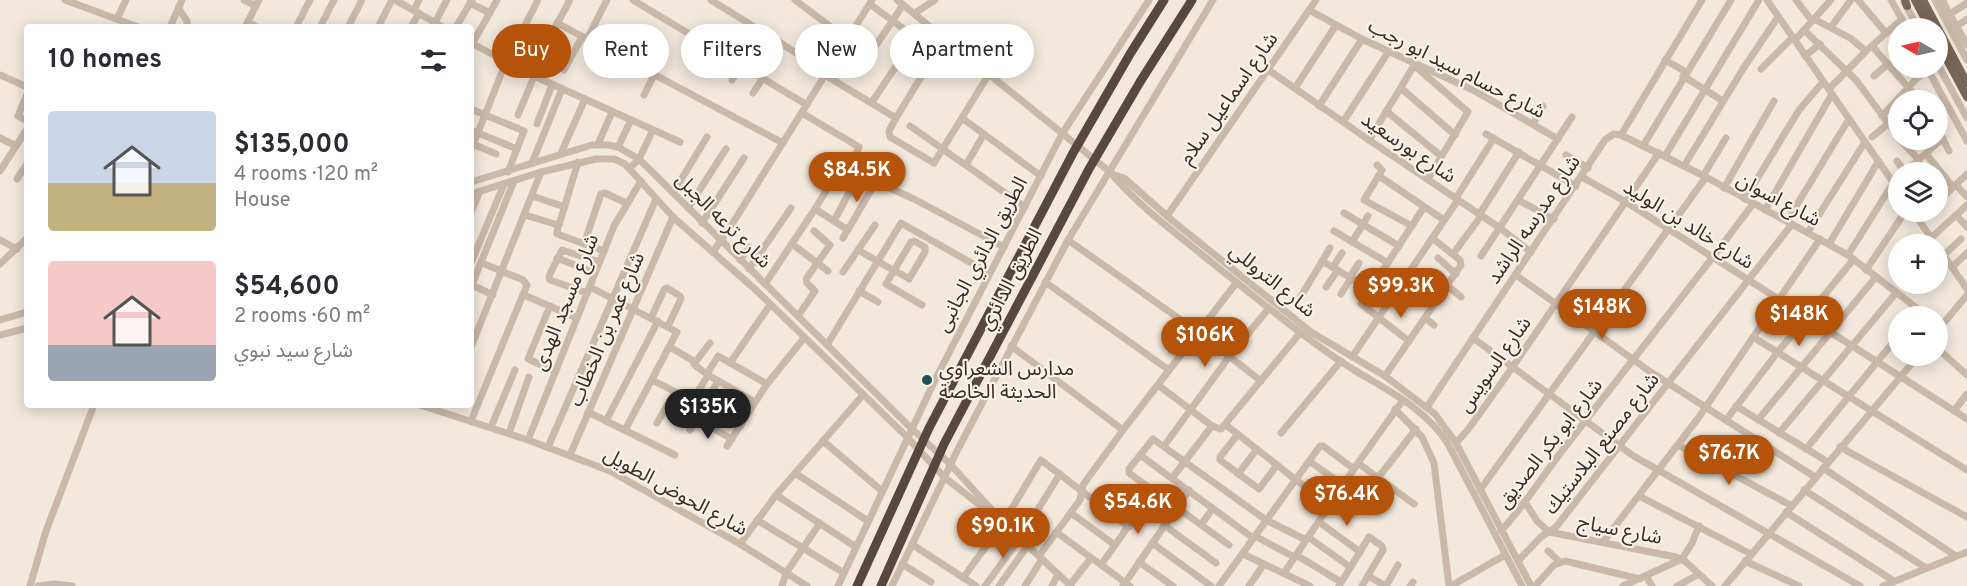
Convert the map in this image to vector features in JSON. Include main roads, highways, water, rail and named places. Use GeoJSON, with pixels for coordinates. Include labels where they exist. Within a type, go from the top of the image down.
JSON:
{"type":"FeatureCollection","features":[{"type":"Feature","properties":{"kind":"highway","name":"الطريق الدائري"},"geometry":{"type":"LineString","coordinates":[[857,586],[929,428],[1073,153],[1164,0]]}},
{"type":"Feature","properties":{"kind":"highway","name":"الطريق الدائري"},"geometry":{"type":"LineString","coordinates":[[881,586],[944,444],[1089,169],[1192,0]]}},
{"type":"Feature","properties":{"kind":"main road"},"geometry":{"type":"LineString","coordinates":[[1915,0],[1925,18]]}},
{"type":"Feature","properties":{"kind":"main road"},"geometry":{"type":"LineString","coordinates":[[1923,0],[1967,83]]}},
{"type":"Feature","properties":{"kind":"main road"},"geometry":{"type":"LineString","coordinates":[[1948,62],[1967,97]]}},
{"type":"Feature","properties":{"kind":"place","name":"مدارس الشعراوي الحديثة الخاصة"},"geometry":{"type":"Point","coordinates":[927,380]}}]}
